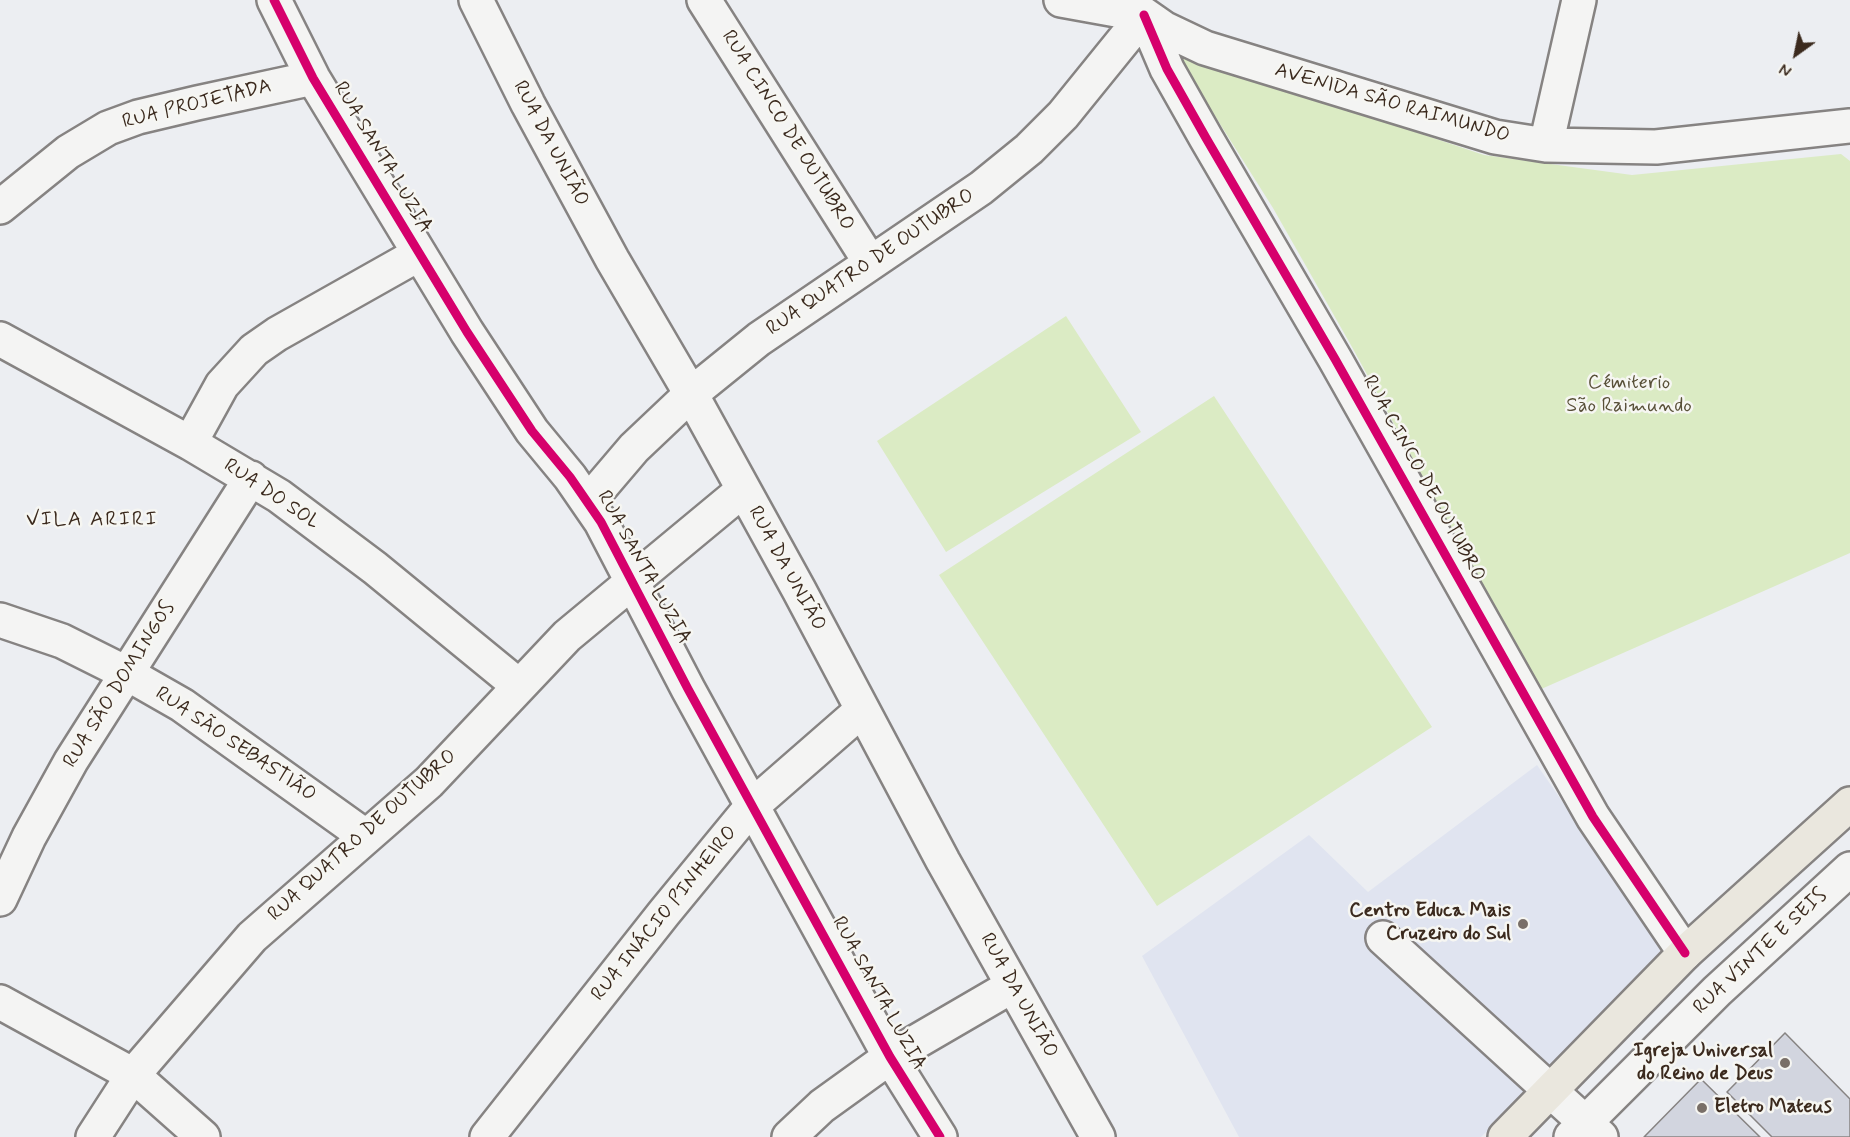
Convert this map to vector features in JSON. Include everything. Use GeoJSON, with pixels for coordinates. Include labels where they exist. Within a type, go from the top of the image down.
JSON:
{"type":"FeatureCollection","features":[{"type":"Feature","properties":{"kind":"main road"},"geometry":{"type":"LineString","coordinates":[[1505,1137],[1685,953],[1850,804]]}},
{"type":"Feature","properties":{"kind":"street","name":"RUA SANTA LUZIA"},"geometry":{"type":"LineString","coordinates":[[274,0],[313,78],[467,332],[532,431],[601,522],[752,806],[805,898],[890,1058],[940,1137]]}},
{"type":"Feature","properties":{"kind":"street","name":"RUA DA UNIÃO"},"geometry":{"type":"LineString","coordinates":[[476,0],[528,104],[612,259],[691,394],[1012,986],[1098,1137]]}},
{"type":"Feature","properties":{"kind":"street","name":"RUA CINCO DE OUTUBRO"},"geometry":{"type":"LineString","coordinates":[[704,0],[870,262]]}},
{"type":"Feature","properties":{"kind":"street"},"geometry":{"type":"LineString","coordinates":[[1061,0],[1137,8]]}},
{"type":"Feature","properties":{"kind":"street"},"geometry":{"type":"LineString","coordinates":[[1546,145],[1579,0]]}},
{"type":"Feature","properties":{"kind":"street","name":"RUA QUATRO DE OUTUBRO"},"geometry":{"type":"LineString","coordinates":[[588,502],[634,448],[691,394],[759,339],[981,188],[1029,149],[1063,116],[1137,8]]}},
{"type":"Feature","properties":{"kind":"street","name":"RUA CINCO DE OUTUBRO"},"geometry":{"type":"LineString","coordinates":[[1137,8],[1167,69],[1335,359],[1593,818],[1685,953]]}},
{"type":"Feature","properties":{"kind":"street","name":"AVENIDA SÃO RAIMUNDO"},"geometry":{"type":"LineString","coordinates":[[1137,8],[1165,30],[1204,48],[1495,137],[1546,145],[1656,147],[1850,126]]}},
{"type":"Feature","properties":{"kind":"street","name":"RUA PROJETADA"},"geometry":{"type":"LineString","coordinates":[[0,207],[68,152],[108,128],[138,117],[313,78]]}},
{"type":"Feature","properties":{"kind":"street"},"geometry":{"type":"LineString","coordinates":[[190,443],[222,385],[254,350],[277,334],[419,254]]}},
{"type":"Feature","properties":{"kind":"street","name":"RUA DO SOL"},"geometry":{"type":"LineString","coordinates":[[0,339],[190,443],[279,496],[375,568],[519,686]]}},
{"type":"Feature","properties":{"kind":"street","name":"RUA SÃO DOMINGOS"},"geometry":{"type":"LineString","coordinates":[[0,899],[39,818],[71,761],[250,478]]}},
{"type":"Feature","properties":{"kind":"street","name":"RUA QUATRO DE OUTUBRO"},"geometry":{"type":"LineString","coordinates":[[93,1137],[133,1075],[252,937],[429,782],[567,636],[743,490]]}},
{"type":"Feature","properties":{"kind":"street","name":"RUA SÃO SEBASTIÃO"},"geometry":{"type":"LineString","coordinates":[[0,620],[62,641],[126,673],[182,705],[365,836]]}},
{"type":"Feature","properties":{"kind":"street","name":"RUA INÁCIO PINHEIRO"},"geometry":{"type":"LineString","coordinates":[[487,1137],[664,913],[752,806],[862,710]]}},
{"type":"Feature","properties":{"kind":"street","name":"RUA VINTE E SEIS"},"geometry":{"type":"LineString","coordinates":[[1586,1132],[1717,991],[1850,869]]}},
{"type":"Feature","properties":{"kind":"street"},"geometry":{"type":"LineString","coordinates":[[1383,938],[1550,1091],[1586,1132]]}},
{"type":"Feature","properties":{"kind":"street"},"geometry":{"type":"LineString","coordinates":[[789,1137],[822,1106],[890,1058],[1012,986]]}},
{"type":"Feature","properties":{"kind":"street"},"geometry":{"type":"LineString","coordinates":[[0,1002],[133,1075],[203,1137]]}},
{"type":"Feature","properties":{"kind":"shaded area"},"geometry":{"type":"Polygon","coordinates":[[[1537,765],[1669,955],[1481,1137],[1239,1137],[1142,956],[1309,835],[1368,892],[1537,765]]]}},
{"type":"Feature","properties":{"kind":"green space","name":"Cémiterio São Raimundo"},"geometry":{"type":"Polygon","coordinates":[[[1174,51],[1484,155],[1632,175],[1841,154],[1850,161],[1850,553],[1539,690],[1352,347],[1273,208],[1174,51]]]}},
{"type":"Feature","properties":{"kind":"green space"},"geometry":{"type":"Polygon","coordinates":[[[1066,316],[1141,432],[946,552],[877,441],[1066,316]]]}},
{"type":"Feature","properties":{"kind":"green space"},"geometry":{"type":"Polygon","coordinates":[[[1214,396],[1432,727],[1157,906],[939,575],[1214,396]]]}},
{"type":"Feature","properties":{"kind":"building","name":"Igreja Universal do Reino de Deus"},"geometry":{"type":"Polygon","coordinates":[[[1785,1033],[1850,1099],[1850,1137],[1772,1137],[1727,1092],[1785,1033]]]}},
{"type":"Feature","properties":{"kind":"building","name":"Eletro Mateus"},"geometry":{"type":"Polygon","coordinates":[[[1701,1079],[1760,1137],[1644,1137],[1701,1079]]]}},
{"type":"Feature","properties":{"kind":"cycle path"},"geometry":{"type":"LineString","coordinates":[[274,0],[313,78],[467,332],[532,431],[570,477],[601,522],[688,689],[890,1057],[940,1137]]}},
{"type":"Feature","properties":{"kind":"cycle path"},"geometry":{"type":"LineString","coordinates":[[1144,15],[1167,69],[1335,359],[1593,817],[1685,953]]}},
{"type":"Feature","properties":{"kind":"place","name":"Centro Educa Mais Cruzeiro do Sul"},"geometry":{"type":"Point","coordinates":[1523,924]}},
{"type":"Feature","properties":{"kind":"place","name":"Igreja Universal do Reino de Deus"},"geometry":{"type":"Point","coordinates":[1785,1063]}},
{"type":"Feature","properties":{"kind":"place","name":"Eletro Mateus"},"geometry":{"type":"Point","coordinates":[1702,1108]}},
{"type":"Feature","properties":{"kind":"district","name":"VILA ARIRI"},"geometry":{"type":"Point","coordinates":[92,521]}}]}
